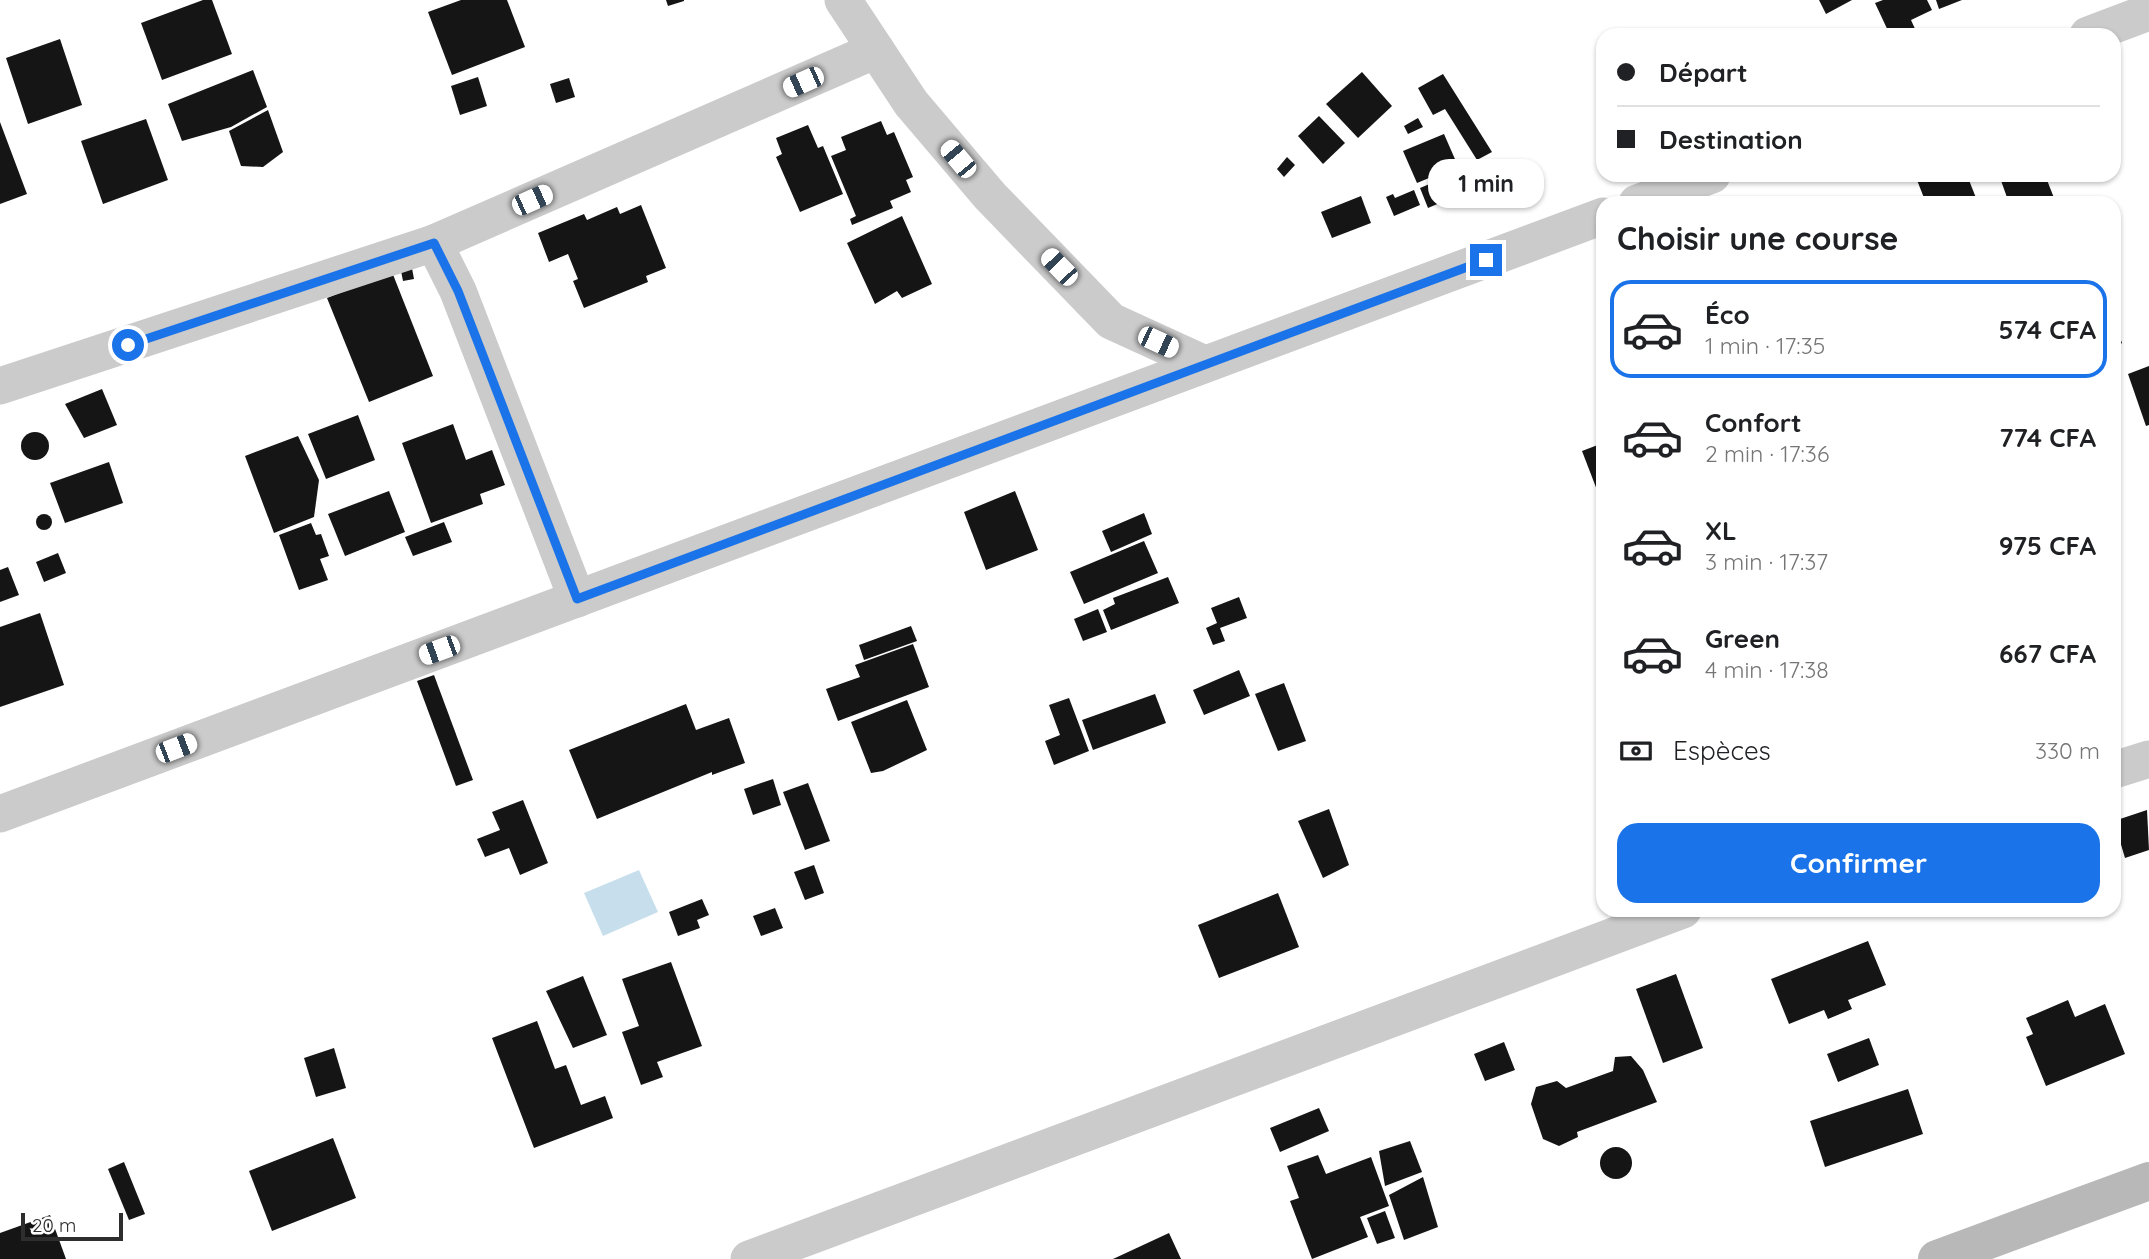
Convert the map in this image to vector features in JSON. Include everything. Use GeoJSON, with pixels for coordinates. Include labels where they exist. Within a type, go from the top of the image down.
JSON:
{"type":"FeatureCollection","features":[{"type":"Feature","properties":{"kind":"main road"},"geometry":{"type":"LineString","coordinates":[[1937,1259],[2149,1181]]}},
{"type":"Feature","properties":{"kind":"street"},"geometry":{"type":"LineString","coordinates":[[843,0],[911,103],[990,196],[1111,321],[1205,364]]}},
{"type":"Feature","properties":{"kind":"street"},"geometry":{"type":"LineString","coordinates":[[2107,28],[2149,12]]}},
{"type":"Feature","properties":{"kind":"street"},"geometry":{"type":"LineString","coordinates":[[0,386],[434,243],[876,50]]}},
{"type":"Feature","properties":{"kind":"street"},"geometry":{"type":"LineString","coordinates":[[1656,196],[1693,182]]}},
{"type":"Feature","properties":{"kind":"street"},"geometry":{"type":"LineString","coordinates":[[0,814],[1596,219]]}},
{"type":"Feature","properties":{"kind":"street"},"geometry":{"type":"LineString","coordinates":[[434,243],[458,291],[577,599]]}},
{"type":"Feature","properties":{"kind":"street"},"geometry":{"type":"LineString","coordinates":[[2121,767],[2149,759]]}},
{"type":"Feature","properties":{"kind":"street"},"geometry":{"type":"LineString","coordinates":[[749,1259],[1664,917]]}},
{"type":"Feature","properties":{"kind":"water"},"geometry":{"type":"Polygon","coordinates":[[[639,870],[658,912],[603,936],[584,893],[639,870]]]}},
{"type":"Feature","properties":{"kind":"building"},"geometry":{"type":"Polygon","coordinates":[[[203,0],[212,0],[232,54],[162,80],[141,23],[203,0]]]}},
{"type":"Feature","properties":{"kind":"building"},"geometry":{"type":"Polygon","coordinates":[[[461,0],[507,0],[525,47],[452,75],[428,12],[461,0]]]}},
{"type":"Feature","properties":{"kind":"building"},"geometry":{"type":"Polygon","coordinates":[[[666,0],[684,0],[684,1],[668,6],[666,0]]]}},
{"type":"Feature","properties":{"kind":"building"},"geometry":{"type":"Polygon","coordinates":[[[1819,0],[1852,0],[1826,14],[1819,0]]]}},
{"type":"Feature","properties":{"kind":"building"},"geometry":{"type":"Polygon","coordinates":[[[1883,0],[1927,0],[1932,10],[1911,20],[1915,28],[1887,28],[1875,3],[1883,0]]]}},
{"type":"Feature","properties":{"kind":"building"},"geometry":{"type":"Polygon","coordinates":[[[1936,0],[1962,0],[1939,9],[1936,0]]]}},
{"type":"Feature","properties":{"kind":"building"},"geometry":{"type":"Polygon","coordinates":[[[60,39],[82,105],[28,124],[6,58],[60,39]]]}},
{"type":"Feature","properties":{"kind":"building"},"geometry":{"type":"Polygon","coordinates":[[[253,70],[267,107],[231,127],[182,141],[168,104],[253,70]]]}},
{"type":"Feature","properties":{"kind":"building"},"geometry":{"type":"Polygon","coordinates":[[[1362,72],[1392,106],[1358,138],[1326,104],[1362,72]]]}},
{"type":"Feature","properties":{"kind":"building"},"geometry":{"type":"Polygon","coordinates":[[[1443,74],[1492,152],[1477,160],[1445,109],[1433,115],[1418,88],[1443,74]]]}},
{"type":"Feature","properties":{"kind":"building"},"geometry":{"type":"Polygon","coordinates":[[[478,77],[487,106],[460,115],[451,86],[478,77]]]}},
{"type":"Feature","properties":{"kind":"building"},"geometry":{"type":"Polygon","coordinates":[[[569,78],[575,97],[556,103],[550,84],[569,78]]]}},
{"type":"Feature","properties":{"kind":"building"},"geometry":{"type":"Polygon","coordinates":[[[268,110],[283,152],[263,167],[241,166],[229,131],[268,110]]]}},
{"type":"Feature","properties":{"kind":"building"},"geometry":{"type":"Polygon","coordinates":[[[1319,116],[1345,143],[1323,164],[1298,136],[1319,116]]]}},
{"type":"Feature","properties":{"kind":"building"},"geometry":{"type":"Polygon","coordinates":[[[1418,118],[1423,127],[1408,134],[1404,126],[1418,118]]]}},
{"type":"Feature","properties":{"kind":"building"},"geometry":{"type":"Polygon","coordinates":[[[146,119],[168,180],[103,204],[81,141],[146,119]]]}},
{"type":"Feature","properties":{"kind":"building"},"geometry":{"type":"Polygon","coordinates":[[[881,121],[887,135],[894,132],[913,177],[906,180],[911,192],[890,201],[893,208],[852,225],[850,219],[856,216],[831,156],[846,150],[841,137],[881,121]]]}},
{"type":"Feature","properties":{"kind":"building"},"geometry":{"type":"Polygon","coordinates":[[[0,122],[27,194],[0,204],[0,122]]]}},
{"type":"Feature","properties":{"kind":"building"},"geometry":{"type":"Polygon","coordinates":[[[808,125],[818,148],[823,146],[843,194],[800,212],[776,157],[782,154],[776,138],[808,125]]]}},
{"type":"Feature","properties":{"kind":"building"},"geometry":{"type":"Polygon","coordinates":[[[1444,134],[1458,166],[1417,183],[1403,151],[1444,134]]]}},
{"type":"Feature","properties":{"kind":"building"},"geometry":{"type":"Polygon","coordinates":[[[1287,157],[1295,165],[1284,177],[1277,169],[1287,157]]]}},
{"type":"Feature","properties":{"kind":"building"},"geometry":{"type":"Polygon","coordinates":[[[1475,165],[1484,184],[1428,208],[1420,188],[1475,165]]]}},
{"type":"Feature","properties":{"kind":"building"},"geometry":{"type":"Polygon","coordinates":[[[1918,182],[1970,182],[1975,196],[1923,196],[1918,182]]]}},
{"type":"Feature","properties":{"kind":"building"},"geometry":{"type":"Polygon","coordinates":[[[2002,182],[2048,182],[2053,196],[2006,196],[2002,182]]]}},
{"type":"Feature","properties":{"kind":"building"},"geometry":{"type":"Polygon","coordinates":[[[1414,190],[1420,205],[1394,216],[1386,197],[1393,194],[1395,198],[1414,190]]]}},
{"type":"Feature","properties":{"kind":"building"},"geometry":{"type":"Polygon","coordinates":[[[1361,196],[1371,223],[1332,238],[1321,212],[1361,196]]]}},
{"type":"Feature","properties":{"kind":"building"},"geometry":{"type":"Polygon","coordinates":[[[641,205],[666,268],[646,276],[648,282],[584,308],[573,281],[578,279],[568,254],[549,262],[538,233],[584,214],[587,220],[617,207],[620,214],[641,205]]]}},
{"type":"Feature","properties":{"kind":"building"},"geometry":{"type":"Polygon","coordinates":[[[902,216],[932,284],[902,298],[897,291],[875,304],[847,243],[902,216]]]}},
{"type":"Feature","properties":{"kind":"building"},"geometry":{"type":"Polygon","coordinates":[[[410,258],[414,279],[403,281],[399,261],[410,258]]]}},
{"type":"Feature","properties":{"kind":"building"},"geometry":{"type":"Polygon","coordinates":[[[392,272],[433,376],[369,402],[327,298],[392,272]]]}},
{"type":"Feature","properties":{"kind":"building"},"geometry":{"type":"Polygon","coordinates":[[[2149,366],[2149,425],[2146,426],[2128,374],[2149,366]]]}},
{"type":"Feature","properties":{"kind":"building"},"geometry":{"type":"Polygon","coordinates":[[[102,389],[117,425],[84,438],[65,404],[102,389]]]}},
{"type":"Feature","properties":{"kind":"building"},"geometry":{"type":"Polygon","coordinates":[[[358,415],[375,460],[326,479],[308,434],[358,415]]]}},
{"type":"Feature","properties":{"kind":"building"},"geometry":{"type":"Polygon","coordinates":[[[453,424],[466,460],[492,450],[505,485],[480,494],[483,504],[431,523],[402,443],[453,424]]]}},
{"type":"Feature","properties":{"kind":"building"},"geometry":{"type":"Polygon","coordinates":[[[35,432],[45,436],[49,446],[45,456],[35,460],[25,456],[21,446],[25,436],[35,432]]]}},
{"type":"Feature","properties":{"kind":"building"},"geometry":{"type":"Polygon","coordinates":[[[298,436],[319,480],[314,517],[274,533],[245,456],[298,436]]]}},
{"type":"Feature","properties":{"kind":"building"},"geometry":{"type":"Polygon","coordinates":[[[1596,446],[1596,487],[1582,451],[1596,446]]]}},
{"type":"Feature","properties":{"kind":"building"},"geometry":{"type":"Polygon","coordinates":[[[109,462],[123,503],[65,523],[50,483],[109,462]]]}},
{"type":"Feature","properties":{"kind":"building"},"geometry":{"type":"Polygon","coordinates":[[[389,491],[405,532],[345,556],[328,514],[389,491]]]}},
{"type":"Feature","properties":{"kind":"building"},"geometry":{"type":"Polygon","coordinates":[[[1015,491],[1038,550],[986,570],[964,512],[1015,491]]]}},
{"type":"Feature","properties":{"kind":"building"},"geometry":{"type":"Polygon","coordinates":[[[1144,513],[1152,534],[1111,552],[1102,531],[1144,513]]]}},
{"type":"Feature","properties":{"kind":"building"},"geometry":{"type":"Polygon","coordinates":[[[44,514],[50,516],[50,528],[44,530],[38,528],[36,522],[38,516],[44,514]]]}},
{"type":"Feature","properties":{"kind":"building"},"geometry":{"type":"Polygon","coordinates":[[[444,522],[452,542],[413,556],[405,537],[444,522]]]}},
{"type":"Feature","properties":{"kind":"building"},"geometry":{"type":"Polygon","coordinates":[[[311,523],[316,535],[321,534],[329,556],[320,559],[328,580],[299,590],[279,535],[311,523]]]}},
{"type":"Feature","properties":{"kind":"building"},"geometry":{"type":"Polygon","coordinates":[[[1144,541],[1158,573],[1084,604],[1070,572],[1144,541]]]}},
{"type":"Feature","properties":{"kind":"building"},"geometry":{"type":"Polygon","coordinates":[[[58,553],[66,573],[44,582],[36,562],[58,553]]]}},
{"type":"Feature","properties":{"kind":"building"},"geometry":{"type":"Polygon","coordinates":[[[8,567],[19,595],[0,602],[0,570],[8,567]]]}},
{"type":"Feature","properties":{"kind":"building"},"geometry":{"type":"Polygon","coordinates":[[[1168,577],[1179,603],[1111,630],[1103,610],[1115,604],[1113,598],[1168,577]]]}},
{"type":"Feature","properties":{"kind":"building"},"geometry":{"type":"Polygon","coordinates":[[[1239,597],[1247,618],[1220,628],[1225,641],[1213,645],[1206,628],[1217,623],[1211,608],[1239,597]]]}},
{"type":"Feature","properties":{"kind":"building"},"geometry":{"type":"Polygon","coordinates":[[[1098,609],[1107,632],[1083,641],[1074,619],[1098,609]]]}},
{"type":"Feature","properties":{"kind":"building"},"geometry":{"type":"Polygon","coordinates":[[[40,613],[64,685],[0,707],[0,627],[40,613]]]}},
{"type":"Feature","properties":{"kind":"building"},"geometry":{"type":"Polygon","coordinates":[[[911,626],[917,641],[864,660],[859,645],[911,626]]]}},
{"type":"Feature","properties":{"kind":"building"},"geometry":{"type":"Polygon","coordinates":[[[913,644],[929,687],[838,721],[826,689],[860,677],[855,665],[913,644]]]}},
{"type":"Feature","properties":{"kind":"building"},"geometry":{"type":"Polygon","coordinates":[[[1239,670],[1250,696],[1204,715],[1193,690],[1239,670]]]}},
{"type":"Feature","properties":{"kind":"building"},"geometry":{"type":"Polygon","coordinates":[[[434,675],[473,780],[456,786],[417,681],[434,675]]]}},
{"type":"Feature","properties":{"kind":"building"},"geometry":{"type":"Polygon","coordinates":[[[1284,683],[1306,741],[1278,751],[1255,694],[1284,683]]]}},
{"type":"Feature","properties":{"kind":"building"},"geometry":{"type":"Polygon","coordinates":[[[1155,694],[1166,723],[1093,750],[1082,720],[1155,694]]]}},
{"type":"Feature","properties":{"kind":"building"},"geometry":{"type":"Polygon","coordinates":[[[1069,698],[1089,751],[1054,765],[1045,741],[1060,735],[1049,705],[1069,698]]]}},
{"type":"Feature","properties":{"kind":"building"},"geometry":{"type":"Polygon","coordinates":[[[907,700],[927,750],[883,771],[871,773],[851,722],[907,700]]]}},
{"type":"Feature","properties":{"kind":"building"},"geometry":{"type":"Polygon","coordinates":[[[686,704],[696,730],[729,718],[745,763],[712,775],[712,772],[597,819],[569,750],[686,704]]]}},
{"type":"Feature","properties":{"kind":"building"},"geometry":{"type":"Polygon","coordinates":[[[773,779],[781,805],[753,815],[744,789],[773,779]]]}},
{"type":"Feature","properties":{"kind":"building"},"geometry":{"type":"Polygon","coordinates":[[[808,783],[830,841],[805,850],[783,792],[808,783]]]}},
{"type":"Feature","properties":{"kind":"building"},"geometry":{"type":"Polygon","coordinates":[[[523,800],[548,863],[520,875],[509,848],[485,857],[477,839],[500,830],[492,812],[523,800]]]}},
{"type":"Feature","properties":{"kind":"building"},"geometry":{"type":"Polygon","coordinates":[[[1329,809],[1349,865],[1323,878],[1298,821],[1329,809]]]}},
{"type":"Feature","properties":{"kind":"building"},"geometry":{"type":"Polygon","coordinates":[[[2147,810],[2149,850],[2125,858],[2121,845],[2121,819],[2147,810]]]}},
{"type":"Feature","properties":{"kind":"building"},"geometry":{"type":"Polygon","coordinates":[[[814,865],[824,893],[805,900],[794,872],[814,865]]]}},
{"type":"Feature","properties":{"kind":"building"},"geometry":{"type":"Polygon","coordinates":[[[1278,893],[1299,947],[1219,978],[1198,925],[1278,893]]]}},
{"type":"Feature","properties":{"kind":"building"},"geometry":{"type":"Polygon","coordinates":[[[702,899],[709,915],[697,920],[700,928],[678,936],[669,912],[702,899]]]}},
{"type":"Feature","properties":{"kind":"building"},"geometry":{"type":"Polygon","coordinates":[[[775,908],[783,928],[761,936],[753,916],[775,908]]]}},
{"type":"Feature","properties":{"kind":"building"},"geometry":{"type":"Polygon","coordinates":[[[1868,941],[1886,985],[1848,1000],[1852,1009],[1828,1019],[1824,1010],[1789,1024],[1771,979],[1868,941]]]}},
{"type":"Feature","properties":{"kind":"building"},"geometry":{"type":"Polygon","coordinates":[[[671,962],[702,1046],[657,1062],[663,1077],[641,1085],[622,1032],[639,1026],[622,979],[671,962]]]}},
{"type":"Feature","properties":{"kind":"building"},"geometry":{"type":"Polygon","coordinates":[[[1676,974],[1703,1048],[1663,1063],[1636,989],[1676,974]]]}},
{"type":"Feature","properties":{"kind":"building"},"geometry":{"type":"Polygon","coordinates":[[[583,976],[607,1035],[573,1048],[546,991],[583,976]]]}},
{"type":"Feature","properties":{"kind":"building"},"geometry":{"type":"Polygon","coordinates":[[[2068,1000],[2075,1017],[2105,1004],[2125,1054],[2046,1086],[2026,1037],[2033,1034],[2026,1018],[2068,1000]]]}},
{"type":"Feature","properties":{"kind":"building"},"geometry":{"type":"Polygon","coordinates":[[[537,1021],[555,1069],[566,1065],[581,1105],[605,1096],[613,1118],[534,1148],[492,1038],[537,1021]]]}},
{"type":"Feature","properties":{"kind":"building"},"geometry":{"type":"Polygon","coordinates":[[[1869,1038],[1879,1065],[1838,1082],[1827,1054],[1869,1038]]]}},
{"type":"Feature","properties":{"kind":"building"},"geometry":{"type":"Polygon","coordinates":[[[1504,1042],[1515,1070],[1485,1081],[1474,1054],[1504,1042]]]}},
{"type":"Feature","properties":{"kind":"building"},"geometry":{"type":"Polygon","coordinates":[[[334,1048],[346,1088],[316,1097],[304,1058],[334,1048]]]}},
{"type":"Feature","properties":{"kind":"building"},"geometry":{"type":"Polygon","coordinates":[[[1631,1056],[1643,1070],[1657,1102],[1577,1132],[1578,1137],[1559,1146],[1543,1139],[1531,1104],[1536,1087],[1557,1081],[1566,1088],[1613,1071],[1615,1057],[1631,1056]]]}},
{"type":"Feature","properties":{"kind":"building"},"geometry":{"type":"Polygon","coordinates":[[[1908,1089],[1923,1134],[1825,1167],[1810,1121],[1908,1089]]]}},
{"type":"Feature","properties":{"kind":"building"},"geometry":{"type":"Polygon","coordinates":[[[1319,1108],[1329,1131],[1280,1152],[1270,1128],[1319,1108]]]}},
{"type":"Feature","properties":{"kind":"building"},"geometry":{"type":"Polygon","coordinates":[[[333,1138],[356,1198],[272,1231],[249,1171],[333,1138]]]}},
{"type":"Feature","properties":{"kind":"building"},"geometry":{"type":"Polygon","coordinates":[[[1410,1141],[1422,1172],[1385,1186],[1379,1151],[1410,1141]]]}},
{"type":"Feature","properties":{"kind":"building"},"geometry":{"type":"Polygon","coordinates":[[[1616,1147],[1627,1152],[1632,1163],[1627,1174],[1616,1179],[1605,1174],[1600,1163],[1605,1152],[1616,1147]]]}},
{"type":"Feature","properties":{"kind":"building"},"geometry":{"type":"Polygon","coordinates":[[[1318,1155],[1326,1174],[1371,1157],[1389,1206],[1360,1217],[1368,1237],[1312,1259],[1290,1201],[1299,1198],[1287,1166],[1318,1155]]]}},
{"type":"Feature","properties":{"kind":"building"},"geometry":{"type":"Polygon","coordinates":[[[124,1162],[145,1214],[129,1220],[108,1169],[124,1162]]]}},
{"type":"Feature","properties":{"kind":"building"},"geometry":{"type":"Polygon","coordinates":[[[1423,1177],[1438,1227],[1404,1240],[1389,1195],[1423,1177]]]}},
{"type":"Feature","properties":{"kind":"building"},"geometry":{"type":"Polygon","coordinates":[[[1385,1211],[1395,1238],[1377,1244],[1367,1218],[1385,1211]]]}},
{"type":"Feature","properties":{"kind":"building"},"geometry":{"type":"Polygon","coordinates":[[[50,1215],[66,1259],[0,1259],[0,1233],[50,1215]]]}},
{"type":"Feature","properties":{"kind":"building"},"geometry":{"type":"Polygon","coordinates":[[[1169,1233],[1181,1259],[1113,1259],[1169,1233]]]}},
{"type":"Feature","properties":{"kind":"route"},"geometry":{"type":"LineString","coordinates":[[128,345],[434,243],[458,291],[577,599],[1486,260]]}}]}
